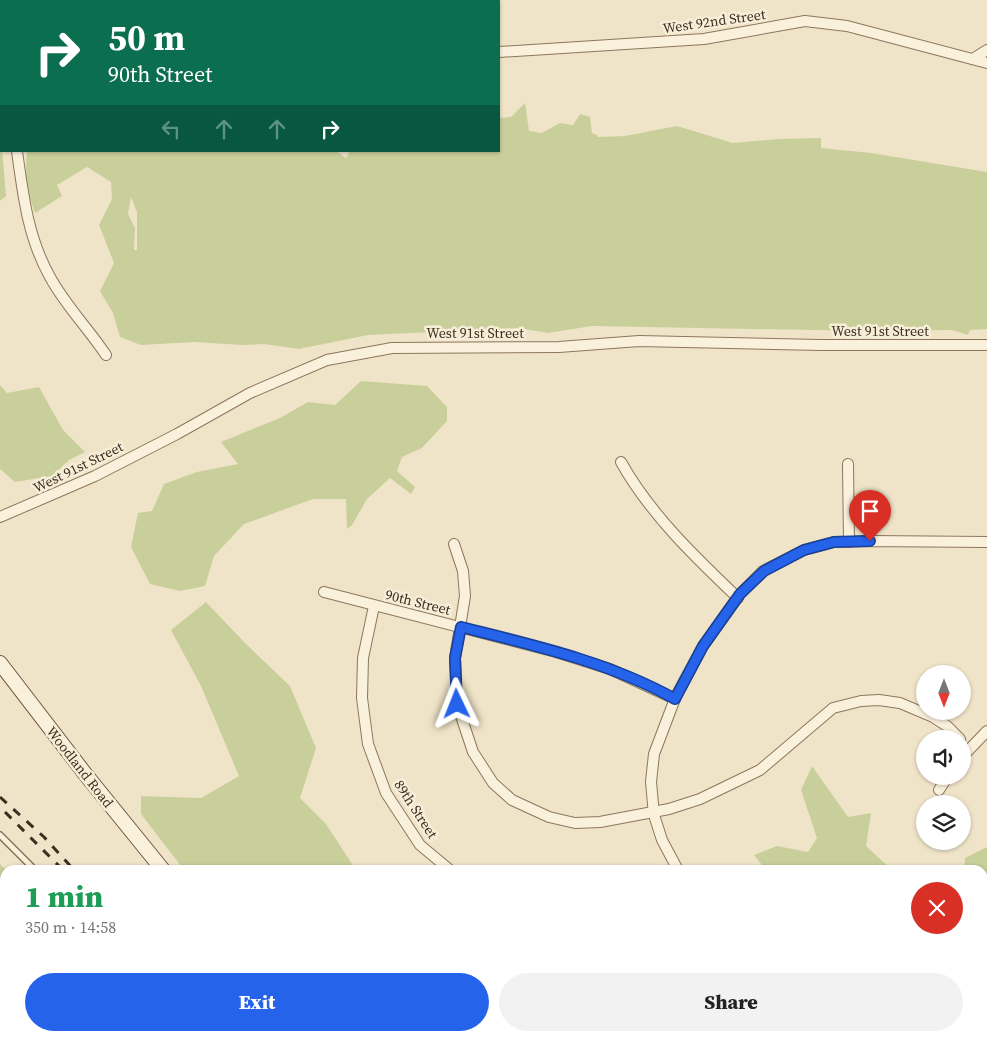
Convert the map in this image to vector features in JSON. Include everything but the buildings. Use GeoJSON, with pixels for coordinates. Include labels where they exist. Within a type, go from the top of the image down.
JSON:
{"type":"FeatureCollection","features":[{"type":"Feature","properties":{"kind":"main road","name":"Woodland Road"},"geometry":{"type":"LineString","coordinates":[[0,663],[86,775],[159,865]]}},
{"type":"Feature","properties":{"kind":"street","name":"West 92nd Street"},"geometry":{"type":"LineString","coordinates":[[500,52],[704,39],[805,21],[847,26],[987,63]]}},
{"type":"Feature","properties":{"kind":"street"},"geometry":{"type":"LineString","coordinates":[[973,59],[987,50]]}},
{"type":"Feature","properties":{"kind":"street"},"geometry":{"type":"LineString","coordinates":[[17,152],[24,203],[38,255],[55,285],[106,355]]}},
{"type":"Feature","properties":{"kind":"street","name":"West 91st Street"},"geometry":{"type":"LineString","coordinates":[[0,517],[95,476],[177,434],[250,393],[327,360],[392,348],[559,347],[639,341],[821,345],[987,344]]}},
{"type":"Feature","properties":{"kind":"street"},"geometry":{"type":"LineString","coordinates":[[620,462],[634,485],[688,550],[738,598]]}},
{"type":"Feature","properties":{"kind":"street"},"geometry":{"type":"LineString","coordinates":[[848,464],[849,542]]}},
{"type":"Feature","properties":{"kind":"street"},"geometry":{"type":"LineString","coordinates":[[675,865],[662,840],[654,813],[651,782],[654,754],[675,699],[703,646],[738,598],[764,571],[804,550],[834,542],[987,542]]}},
{"type":"Feature","properties":{"kind":"street"},"geometry":{"type":"LineString","coordinates":[[454,544],[463,571],[465,596],[455,658],[457,704],[473,752],[493,782],[512,800],[549,817],[575,823],[600,822],[654,813],[700,799],[760,770],[832,708],[861,701],[878,700],[900,703],[933,717],[951,730]]}},
{"type":"Feature","properties":{"kind":"street","name":"90th Street"},"geometry":{"type":"LineString","coordinates":[[324,592],[556,652],[610,669],[675,699]]}},
{"type":"Feature","properties":{"kind":"street","name":"89th Street"},"geometry":{"type":"LineString","coordinates":[[374,606],[363,658],[362,698],[368,744],[386,793],[420,845],[444,865]]}},
{"type":"Feature","properties":{"kind":"street"},"geometry":{"type":"LineString","coordinates":[[971,742],[987,731]]}},
{"type":"Feature","properties":{"kind":"street"},"geometry":{"type":"LineString","coordinates":[[939,790],[942,785]]}},
{"type":"Feature","properties":{"kind":"lane"},"geometry":{"type":"LineString","coordinates":[[0,835],[30,865]]}},
{"type":"Feature","properties":{"kind":"green space"},"geometry":{"type":"Polygon","coordinates":[[[525,103],[529,131],[542,133],[560,123],[573,125],[580,114],[590,117],[592,133],[598,137],[625,136],[677,126],[733,143],[821,138],[821,148],[871,153],[987,172],[987,329],[970,330],[968,335],[952,330],[867,331],[592,326],[548,333],[519,328],[368,335],[299,349],[264,344],[243,345],[193,342],[141,345],[120,337],[113,313],[100,291],[114,263],[99,225],[112,199],[111,182],[87,167],[57,185],[62,196],[35,213],[25,183],[27,152],[337,152],[346,158],[349,152],[500,152],[500,118],[511,117],[525,103]],[[131,197],[128,214],[135,228],[134,250],[137,250],[137,212],[131,197]]]}},
{"type":"Feature","properties":{"kind":"green space"},"geometry":{"type":"Polygon","coordinates":[[[0,152],[2,152],[6,196],[0,201],[0,152]]]}},
{"type":"Feature","properties":{"kind":"green space"},"geometry":{"type":"Polygon","coordinates":[[[361,381],[427,386],[447,407],[447,421],[422,448],[402,457],[397,471],[415,487],[411,494],[390,478],[367,499],[352,525],[347,529],[346,499],[313,499],[244,524],[214,556],[205,586],[180,591],[150,584],[131,547],[138,513],[152,511],[164,484],[197,472],[238,464],[221,442],[280,418],[308,402],[335,405],[361,381]]]}},
{"type":"Feature","properties":{"kind":"green space"},"geometry":{"type":"Polygon","coordinates":[[[0,385],[7,393],[39,387],[63,430],[85,452],[69,460],[52,476],[15,482],[0,469],[0,385]]]}},
{"type":"Feature","properties":{"kind":"green space"},"geometry":{"type":"Polygon","coordinates":[[[206,602],[290,686],[316,748],[300,798],[326,824],[353,865],[180,865],[141,814],[141,796],[201,798],[239,776],[201,686],[171,630],[206,602]]]}},
{"type":"Feature","properties":{"kind":"green space"},"geometry":{"type":"Polygon","coordinates":[[[812,766],[848,817],[871,813],[866,846],[887,865],[762,865],[754,855],[777,846],[808,852],[817,838],[801,790],[812,766]]]}},
{"type":"Feature","properties":{"kind":"green space"},"geometry":{"type":"Polygon","coordinates":[[[987,847],[987,865],[964,865],[965,858],[987,847]]]}},
{"type":"Feature","properties":{"kind":"railway"},"geometry":{"type":"LineString","coordinates":[[0,797],[44,837],[69,865]]}},
{"type":"Feature","properties":{"kind":"railway"},"geometry":{"type":"LineString","coordinates":[[5,812],[58,865]]}},
{"type":"Feature","properties":{"kind":"route"},"geometry":{"type":"LineString","coordinates":[[457,704],[455,658],[461,627],[556,652],[610,669],[675,699],[703,646],[740,594],[764,571],[804,550],[834,542],[870,541]]}}]}
